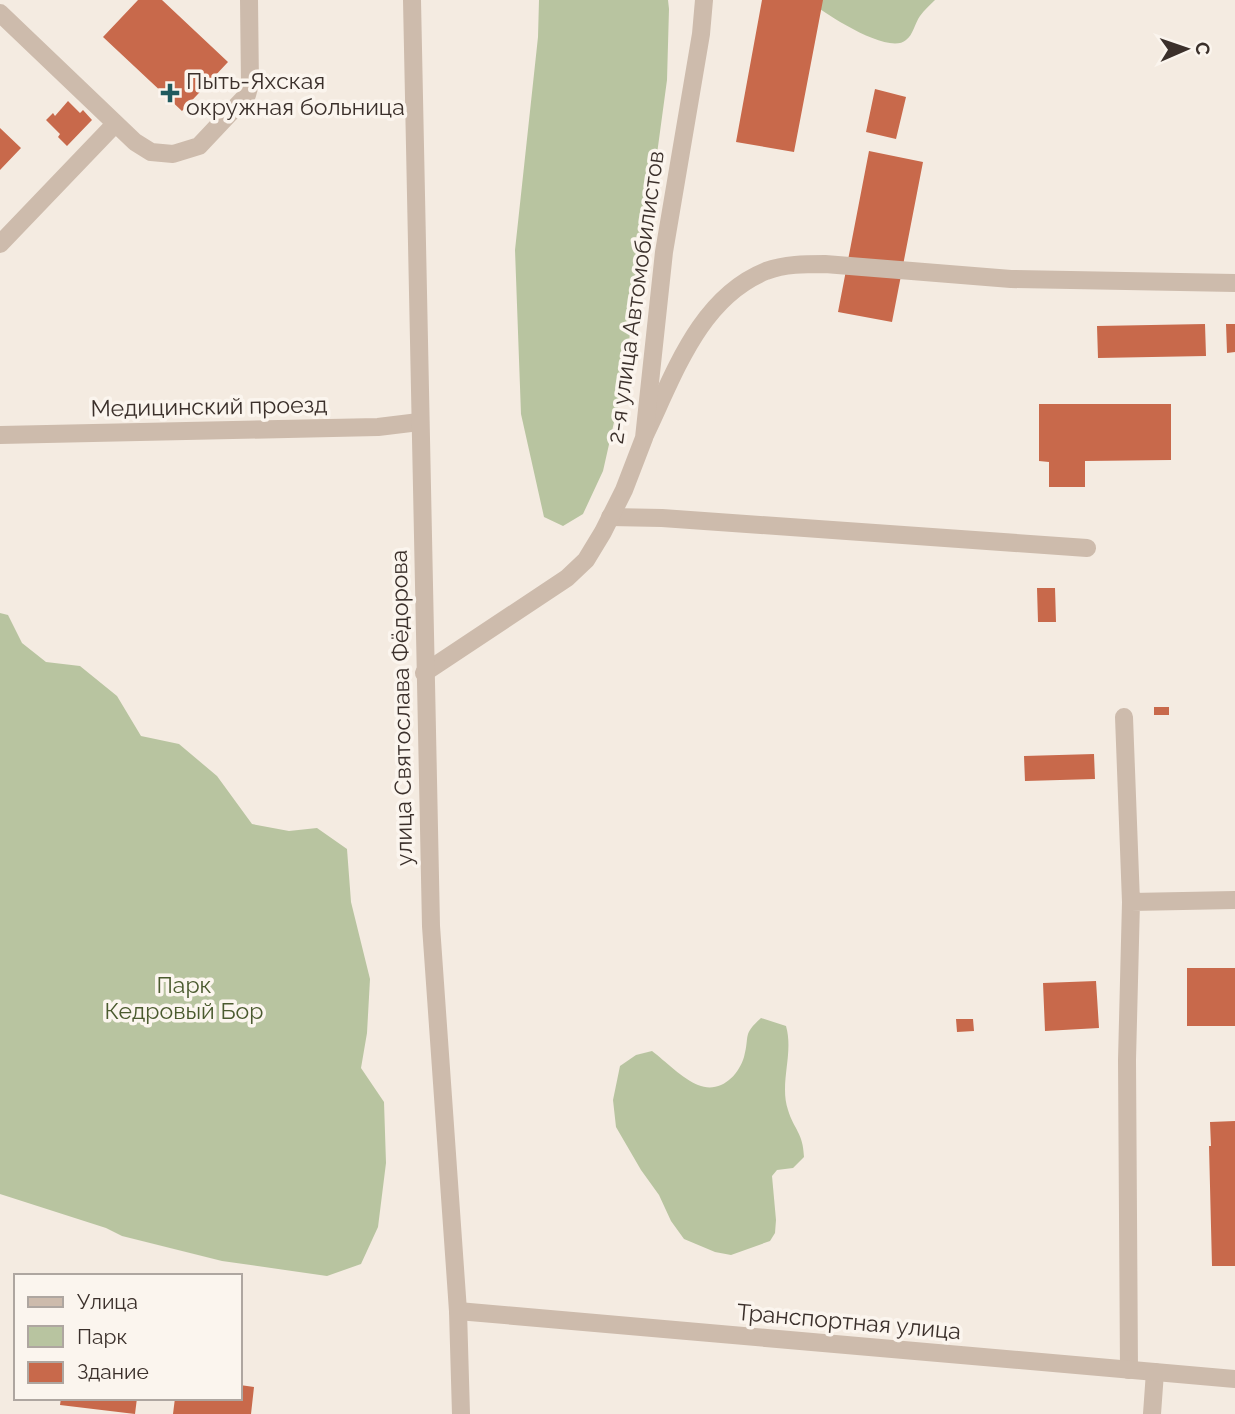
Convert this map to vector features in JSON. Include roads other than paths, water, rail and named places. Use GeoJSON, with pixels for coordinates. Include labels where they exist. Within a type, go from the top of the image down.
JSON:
{"type":"FeatureCollection","features":[{"type":"Feature","properties":{"kind":"street"},"geometry":{"type":"LineString","coordinates":[[0,13],[135,142],[151,152],[173,154],[199,146],[247,95],[250,84],[249,0]]}},
{"type":"Feature","properties":{"kind":"street","name":"улица Святослава Фёдорова"},"geometry":{"type":"LineString","coordinates":[[412,0],[431,926],[458,1311],[461,1414]]}},
{"type":"Feature","properties":{"kind":"street","name":"2-я улица Автомобилистов"},"geometry":{"type":"LineString","coordinates":[[424,673],[567,578],[586,560],[624,490],[644,438],[664,252],[701,34],[704,0]]}},
{"type":"Feature","properties":{"kind":"street"},"geometry":{"type":"LineString","coordinates":[[0,244],[115,124]]}},
{"type":"Feature","properties":{"kind":"street"},"geometry":{"type":"LineString","coordinates":[[644,438],[695,334],[717,306],[742,283],[768,270],[796,264],[825,264],[1011,279],[1235,283]]}},
{"type":"Feature","properties":{"kind":"street","name":"Медицинский проезд"},"geometry":{"type":"LineString","coordinates":[[0,435],[378,427],[419,422]]}},
{"type":"Feature","properties":{"kind":"street"},"geometry":{"type":"LineString","coordinates":[[610,517],[662,518],[1087,548]]}},
{"type":"Feature","properties":{"kind":"street"},"geometry":{"type":"LineString","coordinates":[[1124,717],[1131,902],[1127,1060],[1129,1370]]}},
{"type":"Feature","properties":{"kind":"street"},"geometry":{"type":"LineString","coordinates":[[1131,902],[1235,900]]}},
{"type":"Feature","properties":{"kind":"street","name":"Транспортная улица"},"geometry":{"type":"LineString","coordinates":[[458,1311],[1235,1379]]}},
{"type":"Feature","properties":{"kind":"street"},"geometry":{"type":"LineString","coordinates":[[1152,1414],[1155,1372]]}},
{"type":"Feature","properties":{"kind":"place","name":"Пыть-Яхская окружная больница"},"geometry":{"type":"Point","coordinates":[170,93]}},
{"type":"Feature","properties":{"kind":"park label","name":"Парк Кедровый Бор"},"geometry":{"type":"Point","coordinates":[184,997]}}]}
